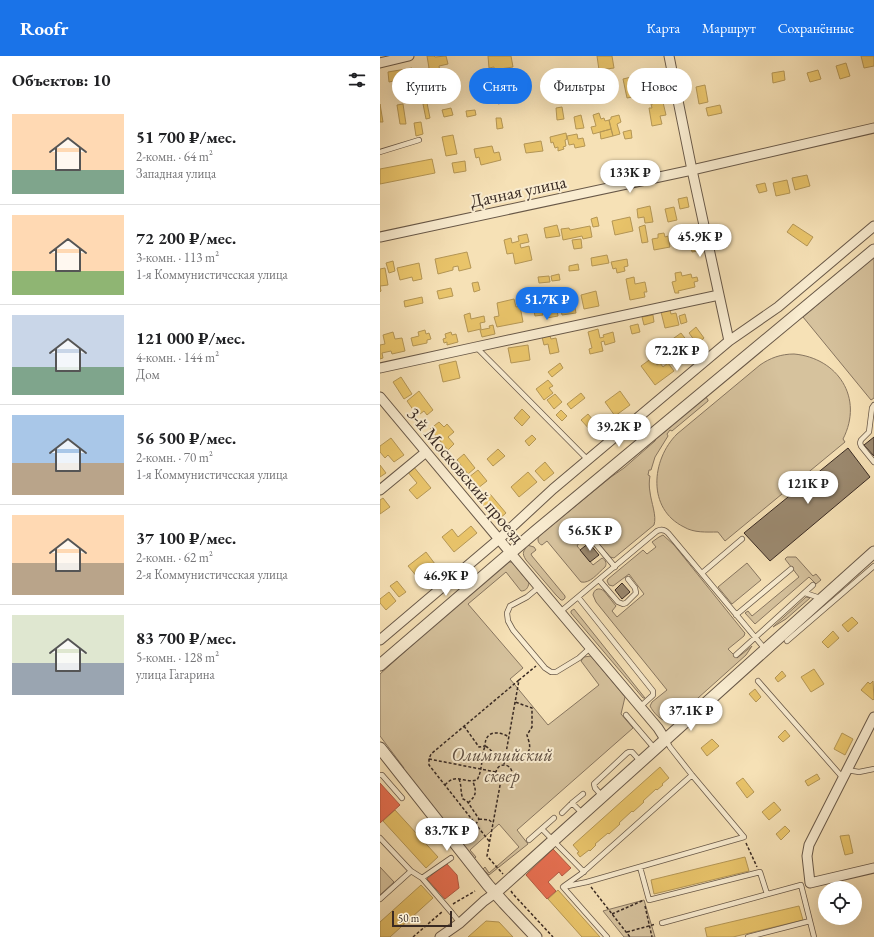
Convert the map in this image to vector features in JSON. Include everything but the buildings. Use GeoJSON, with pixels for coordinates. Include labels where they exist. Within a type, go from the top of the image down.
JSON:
{"type":"FeatureCollection","features":[{"type":"Feature","properties":{"kind":"street"},"geometry":{"type":"LineString","coordinates":[[380,63],[409,56]]}},
{"type":"Feature","properties":{"kind":"street"},"geometry":{"type":"LineString","coordinates":[[670,56],[692,170],[729,341]]}},
{"type":"Feature","properties":{"kind":"street","name":"Дачная улица"},"geometry":{"type":"LineString","coordinates":[[380,237],[692,170],[874,128]]}},
{"type":"Feature","properties":{"kind":"street"},"geometry":{"type":"LineString","coordinates":[[380,640],[499,539],[543,498],[729,341],[778,307],[874,226]]}},
{"type":"Feature","properties":{"kind":"street"},"geometry":{"type":"LineString","coordinates":[[380,665],[510,553],[874,250]]}},
{"type":"Feature","properties":{"kind":"street"},"geometry":{"type":"LineString","coordinates":[[380,368],[719,295]]}},
{"type":"Feature","properties":{"kind":"street","name":"3-й Московский проезд"},"geometry":{"type":"LineString","coordinates":[[380,396],[658,728],[665,739]]}},
{"type":"Feature","properties":{"kind":"street"},"geometry":{"type":"LineString","coordinates":[[380,490],[426,452]]}},
{"type":"Feature","properties":{"kind":"street"},"geometry":{"type":"LineString","coordinates":[[440,937],[460,923],[495,893],[874,552]]}},
{"type":"Feature","properties":{"kind":"street"},"geometry":{"type":"LineString","coordinates":[[874,717],[809,845],[807,856],[810,883],[874,868]]}},
{"type":"Feature","properties":{"kind":"street"},"geometry":{"type":"LineString","coordinates":[[382,753],[495,893],[536,937]]}},
{"type":"Feature","properties":{"kind":"lane"},"geometry":{"type":"LineString","coordinates":[[380,152],[419,140]]}},
{"type":"Feature","properties":{"kind":"lane"},"geometry":{"type":"LineString","coordinates":[[476,347],[588,460]]}},
{"type":"Feature","properties":{"kind":"lane"},"geometry":{"type":"LineString","coordinates":[[874,405],[872,408],[869,432],[860,443],[874,462]]}},
{"type":"Feature","properties":{"kind":"lane"},"geometry":{"type":"LineString","coordinates":[[560,612],[657,531],[663,530],[668,533],[765,650]]}},
{"type":"Feature","properties":{"kind":"lane"},"geometry":{"type":"LineString","coordinates":[[590,537],[615,567]]}},
{"type":"Feature","properties":{"kind":"lane"},"geometry":{"type":"LineString","coordinates":[[702,573],[742,539]]}},
{"type":"Feature","properties":{"kind":"lane"},"geometry":{"type":"LineString","coordinates":[[787,641],[874,566]]}},
{"type":"Feature","properties":{"kind":"lane"},"geometry":{"type":"LineString","coordinates":[[736,615],[791,569]]}},
{"type":"Feature","properties":{"kind":"lane"},"geometry":{"type":"LineString","coordinates":[[599,580],[618,602],[623,604],[630,600],[636,593],[636,590],[628,579]]}},
{"type":"Feature","properties":{"kind":"lane"},"geometry":{"type":"LineString","coordinates":[[736,655],[814,585]]}},
{"type":"Feature","properties":{"kind":"lane"},"geometry":{"type":"LineString","coordinates":[[539,587],[527,597],[510,606],[507,612],[508,621],[513,630],[544,668],[551,672],[556,672],[579,658],[590,648]]}},
{"type":"Feature","properties":{"kind":"lane"},"geometry":{"type":"LineString","coordinates":[[805,593],[822,598]]}},
{"type":"Feature","properties":{"kind":"lane"},"geometry":{"type":"LineString","coordinates":[[578,597],[653,691],[654,694],[640,707]]}},
{"type":"Feature","properties":{"kind":"lane"},"geometry":{"type":"LineString","coordinates":[[758,681],[845,774],[874,769]]}},
{"type":"Feature","properties":{"kind":"lane"},"geometry":{"type":"LineString","coordinates":[[626,715],[655,749]]}},
{"type":"Feature","properties":{"kind":"lane"},"geometry":{"type":"LineString","coordinates":[[563,887],[587,882],[744,837],[692,775],[665,739]]}},
{"type":"Feature","properties":{"kind":"lane"},"geometry":{"type":"LineString","coordinates":[[602,796],[595,788],[594,784],[627,753],[632,752],[641,762]]}},
{"type":"Feature","properties":{"kind":"lane"},"geometry":{"type":"LineString","coordinates":[[380,775],[382,775],[402,798]]}},
{"type":"Feature","properties":{"kind":"lane"},"geometry":{"type":"LineString","coordinates":[[563,887],[584,872],[692,775]]}},
{"type":"Feature","properties":{"kind":"lane"},"geometry":{"type":"LineString","coordinates":[[562,813],[583,794]]}},
{"type":"Feature","properties":{"kind":"lane"},"geometry":{"type":"LineString","coordinates":[[572,803],[583,814]]}},
{"type":"Feature","properties":{"kind":"lane"},"geometry":{"type":"LineString","coordinates":[[529,840],[554,818]]}},
{"type":"Feature","properties":{"kind":"lane"},"geometry":{"type":"LineString","coordinates":[[542,829],[584,872]]}},
{"type":"Feature","properties":{"kind":"lane"},"geometry":{"type":"LineString","coordinates":[[380,838],[411,871],[422,878],[460,923]]}},
{"type":"Feature","properties":{"kind":"lane"},"geometry":{"type":"LineString","coordinates":[[422,878],[451,858]]}},
{"type":"Feature","properties":{"kind":"lane"},"geometry":{"type":"LineString","coordinates":[[640,867],[650,900],[760,872],[767,894]]}},
{"type":"Feature","properties":{"kind":"lane"},"geometry":{"type":"LineString","coordinates":[[380,899],[411,871]]}},
{"type":"Feature","properties":{"kind":"lane"},"geometry":{"type":"LineString","coordinates":[[662,923],[801,885],[814,937]]}},
{"type":"Feature","properties":{"kind":"lane"},"geometry":{"type":"LineString","coordinates":[[563,887],[607,937]]}},
{"type":"Feature","properties":{"kind":"lane"},"geometry":{"type":"LineString","coordinates":[[748,937],[810,921]]}},
{"type":"Feature","properties":{"kind":"path"},"geometry":{"type":"LineString","coordinates":[[489,841],[429,765],[429,759],[431,754],[540,662]]}},
{"type":"Feature","properties":{"kind":"path"},"geometry":{"type":"LineString","coordinates":[[504,764],[519,680]]}},
{"type":"Feature","properties":{"kind":"path"},"geometry":{"type":"LineString","coordinates":[[464,726],[478,747],[488,747],[496,756],[505,760],[511,761],[520,759],[527,754],[530,747],[527,735],[532,727],[532,708],[515,702]]}},
{"type":"Feature","properties":{"kind":"path"},"geometry":{"type":"LineString","coordinates":[[445,785],[448,781],[456,778],[473,782],[477,780],[480,775],[485,740],[487,736],[491,734],[503,734],[509,737]]}},
{"type":"Feature","properties":{"kind":"path"},"geometry":{"type":"LineString","coordinates":[[429,759],[496,772]]}},
{"type":"Feature","properties":{"kind":"path"},"geometry":{"type":"LineString","coordinates":[[504,764],[512,769],[512,774],[508,780],[501,780],[498,778],[496,772],[499,766],[504,764]]}},
{"type":"Feature","properties":{"kind":"path"},"geometry":{"type":"LineString","coordinates":[[459,779],[462,787],[461,791],[463,799],[468,803],[479,819],[489,820],[493,823]]}},
{"type":"Feature","properties":{"kind":"path"},"geometry":{"type":"LineString","coordinates":[[501,780],[487,856],[504,876]]}},
{"type":"Feature","properties":{"kind":"path"},"geometry":{"type":"LineString","coordinates":[[468,803],[475,797],[473,782]]}},
{"type":"Feature","properties":{"kind":"path"},"geometry":{"type":"LineString","coordinates":[[476,824],[479,819]]}},
{"type":"Feature","properties":{"kind":"path"},"geometry":{"type":"LineString","coordinates":[[744,837],[760,872]]}},
{"type":"Feature","properties":{"kind":"path"},"geometry":{"type":"LineString","coordinates":[[587,882],[630,937]]}},
{"type":"Feature","properties":{"kind":"path"},"geometry":{"type":"LineString","coordinates":[[512,888],[511,891],[513,894],[553,937]]}},
{"type":"Feature","properties":{"kind":"path"},"geometry":{"type":"LineString","coordinates":[[413,937],[447,907],[475,891]]}},
{"type":"Feature","properties":{"kind":"path"},"geometry":{"type":"LineString","coordinates":[[612,914],[644,900],[650,900]]}},
{"type":"Feature","properties":{"kind":"path"},"geometry":{"type":"LineString","coordinates":[[644,900],[652,937]]}},
{"type":"Feature","properties":{"kind":"path"},"geometry":{"type":"LineString","coordinates":[[626,932],[662,923]]}},
{"type":"Feature","properties":{"kind":"green space"},"geometry":{"type":"Polygon","coordinates":[[[874,257],[874,398],[871,400],[803,317],[874,257]]]}},
{"type":"Feature","properties":{"kind":"green space"},"geometry":{"type":"Polygon","coordinates":[[[794,354],[810,357],[823,363],[834,372],[843,383],[848,395],[850,409],[849,424],[843,439],[845,442],[725,541],[718,532],[700,532],[692,530],[684,527],[672,519],[664,509],[659,497],[657,484],[658,470],[668,445],[677,434],[760,365],[776,357],[794,354]]]}},
{"type":"Feature","properties":{"kind":"green space"},"geometry":{"type":"Polygon","coordinates":[[[706,397],[708,401],[672,431],[670,430],[655,457],[651,470],[649,470],[648,475],[650,476],[649,482],[655,517],[654,525],[614,558],[610,557],[590,533],[584,539],[583,543],[579,543],[577,546],[593,565],[602,558],[606,565],[591,580],[581,582],[547,541],[542,545],[539,543],[539,536],[624,468],[655,441],[656,438],[706,397]]]}},
{"type":"Feature","properties":{"kind":"green space"},"geometry":{"type":"Polygon","coordinates":[[[663,535],[674,545],[745,633],[744,636],[728,649],[737,658],[752,646],[746,655],[679,715],[670,721],[664,720],[658,716],[650,706],[652,702],[667,690],[596,602],[593,595],[594,591],[597,589],[604,591],[616,606],[612,611],[617,617],[644,594],[629,574],[613,586],[609,585],[607,581],[643,550],[647,554],[656,547],[652,542],[663,535]]]}},
{"type":"Feature","properties":{"kind":"green space"},"geometry":{"type":"Polygon","coordinates":[[[527,545],[534,547],[536,550],[531,554],[532,556],[565,596],[563,600],[556,595],[524,557],[523,554],[527,545]]]}},
{"type":"Feature","properties":{"kind":"green space"},"geometry":{"type":"Polygon","coordinates":[[[787,557],[796,557],[813,576],[816,574],[821,580],[816,584],[809,577],[755,624],[745,613],[748,611],[752,616],[799,577],[785,559],[787,557]]]}},
{"type":"Feature","properties":{"kind":"green space","name":"Олимпийский сквер"},"geometry":{"type":"Polygon","coordinates":[[[512,562],[529,583],[526,589],[521,591],[506,572],[468,604],[523,668],[510,679],[548,725],[599,685],[581,661],[584,657],[591,656],[625,697],[621,714],[633,728],[517,830],[528,844],[489,875],[483,869],[485,867],[489,873],[519,847],[499,824],[470,850],[476,857],[474,859],[399,772],[404,768],[380,736],[380,674],[499,567],[512,562]]]}},
{"type":"Feature","properties":{"kind":"green space"},"geometry":{"type":"Polygon","coordinates":[[[747,563],[761,580],[732,604],[718,587],[747,563]]]}},
{"type":"Feature","properties":{"kind":"green space"},"geometry":{"type":"Polygon","coordinates":[[[806,597],[810,598],[786,619],[773,627],[806,597]]]}},
{"type":"Feature","properties":{"kind":"green space"},"geometry":{"type":"Polygon","coordinates":[[[574,609],[645,698],[643,698],[571,613],[574,609]]]}},
{"type":"Feature","properties":{"kind":"green space"},"geometry":{"type":"Polygon","coordinates":[[[380,867],[394,882],[380,895],[380,867]]]}},
{"type":"Feature","properties":{"kind":"green space"},"geometry":{"type":"Polygon","coordinates":[[[644,900],[655,937],[624,937],[603,911],[644,900]]]}}]}
